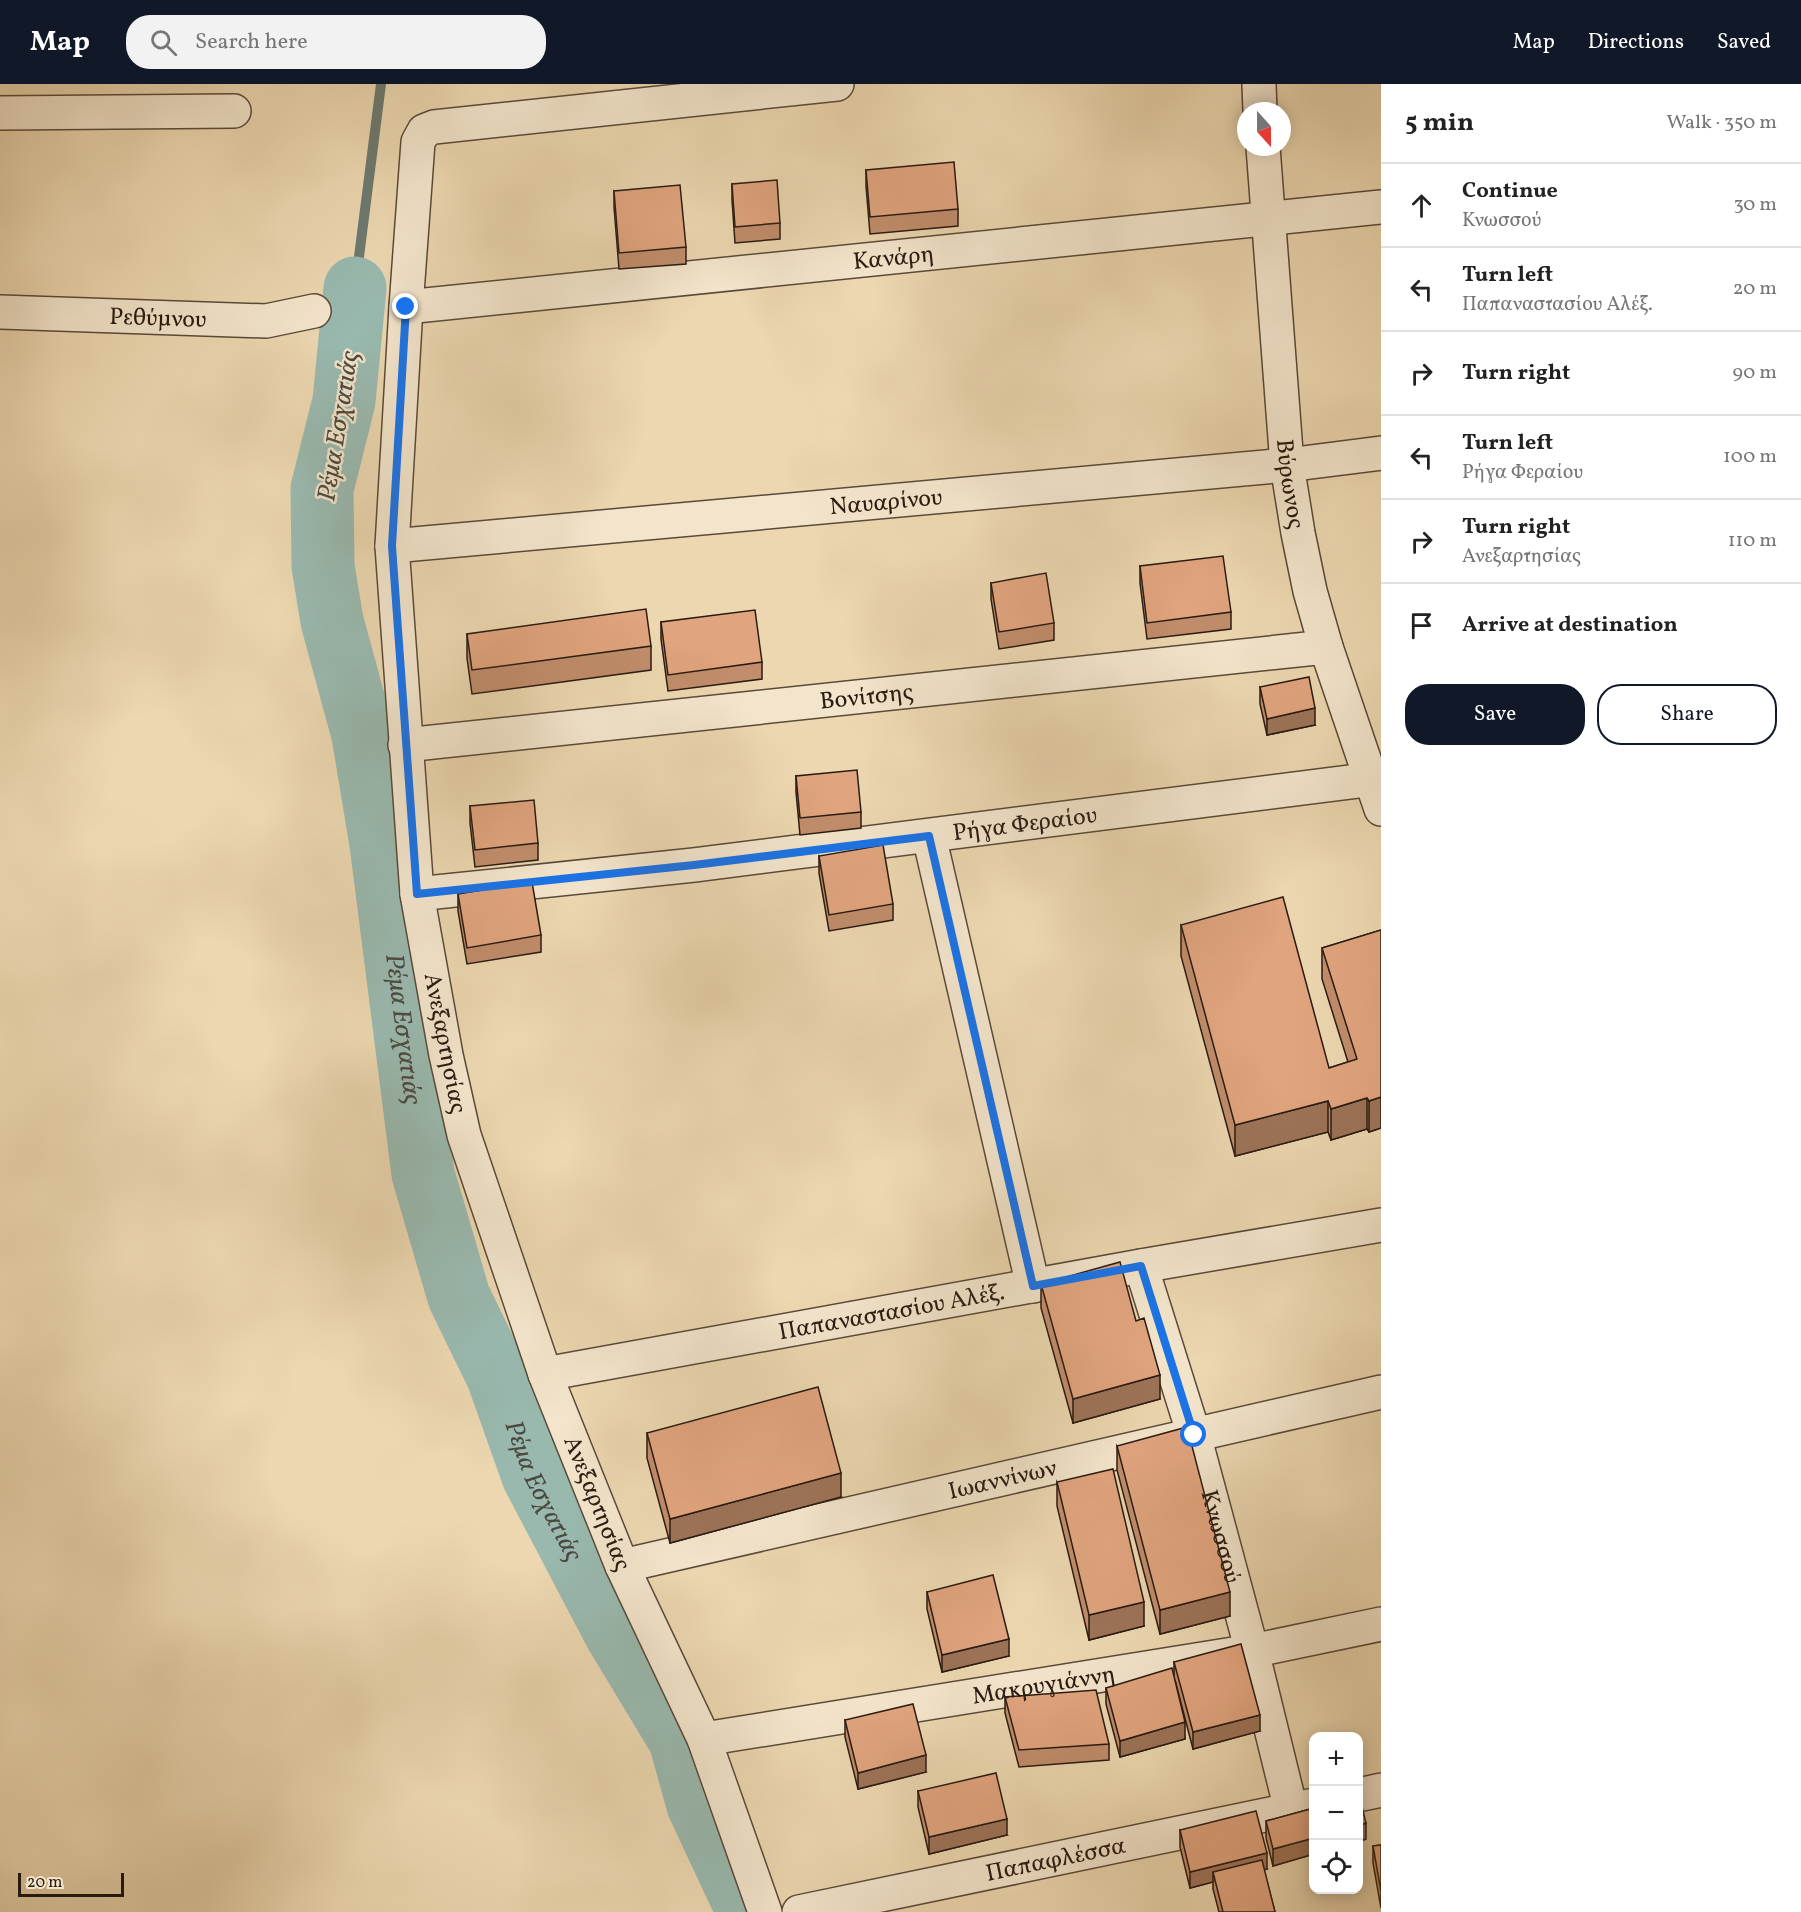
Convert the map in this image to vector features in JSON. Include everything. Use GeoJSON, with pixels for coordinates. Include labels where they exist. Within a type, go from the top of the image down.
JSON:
{"type":"FeatureCollection","features":[{"type":"Feature","properties":{"kind":"street","name":"Ανεξαρτησίας"},"geometry":{"type":"LineString","coordinates":[[765,1912],[704,1739],[622,1566],[545,1374],[464,1135],[446,1055],[417,894],[392,546],[418,142],[424,131],[434,127],[837,84]]}},
{"type":"Feature","properties":{"kind":"street"},"geometry":{"type":"LineString","coordinates":[[1259,84],[1260,102]]}},
{"type":"Feature","properties":{"kind":"street"},"geometry":{"type":"LineString","coordinates":[[0,113],[234,111]]}},
{"type":"Feature","properties":{"kind":"street","name":"Βύρωνος"},"geometry":{"type":"LineString","coordinates":[[1263,156],[1287,465],[1310,591],[1326,647],[1378,789]]}},
{"type":"Feature","properties":{"kind":"street","name":"Κανάρη"},"geometry":{"type":"LineString","coordinates":[[406,307],[1381,207]]}},
{"type":"Feature","properties":{"kind":"street","name":"Ρεθύμνου"},"geometry":{"type":"LineString","coordinates":[[0,312],[266,321],[314,311]]}},
{"type":"Feature","properties":{"kind":"street","name":"Ναυαρίνου"},"geometry":{"type":"LineString","coordinates":[[392,546],[1287,465],[1381,453]]}},
{"type":"Feature","properties":{"kind":"street","name":"Βονίτσης"},"geometry":{"type":"LineString","coordinates":[[405,745],[1326,647]]}},
{"type":"Feature","properties":{"kind":"street","name":"Ρήγα Φεραίου"},"geometry":{"type":"LineString","coordinates":[[417,894],[694,865],[929,836],[1378,789]]}},
{"type":"Feature","properties":{"kind":"street"},"geometry":{"type":"LineString","coordinates":[[929,836],[1033,1286]]}},
{"type":"Feature","properties":{"kind":"street","name":"Παπαναστασίου Αλέξ."},"geometry":{"type":"LineString","coordinates":[[545,1374],[1381,1225]]}},
{"type":"Feature","properties":{"kind":"street","name":"Κνωσσού"},"geometry":{"type":"LineString","coordinates":[[1141,1266],[1194,1435],[1252,1652],[1302,1808]]}},
{"type":"Feature","properties":{"kind":"street","name":"Ιωαννίνων"},"geometry":{"type":"LineString","coordinates":[[622,1566],[1381,1392]]}},
{"type":"Feature","properties":{"kind":"street","name":"Μακρυγιάννη"},"geometry":{"type":"LineString","coordinates":[[704,1739],[1252,1652],[1381,1624]]}},
{"type":"Feature","properties":{"kind":"street"},"geometry":{"type":"LineString","coordinates":[[1363,1794],[1381,1790]]}},
{"type":"Feature","properties":{"kind":"street","name":"Παπαφλέσσα"},"geometry":{"type":"LineString","coordinates":[[799,1912],[1302,1808]]}},
{"type":"Feature","properties":{"kind":"building"},"geometry":{"type":"Polygon","coordinates":[[[954,162],[958,209],[870,217],[866,170],[954,162]]]}},
{"type":"Feature","properties":{"kind":"building"},"geometry":{"type":"Polygon","coordinates":[[[777,180],[780,223],[735,227],[732,184],[777,180]]]}},
{"type":"Feature","properties":{"kind":"building"},"geometry":{"type":"Polygon","coordinates":[[[680,185],[686,247],[619,253],[614,191],[680,185]]]}},
{"type":"Feature","properties":{"kind":"building"},"geometry":{"type":"Polygon","coordinates":[[[1223,556],[1231,612],[1147,623],[1140,566],[1223,556]]]}},
{"type":"Feature","properties":{"kind":"building"},"geometry":{"type":"Polygon","coordinates":[[[1046,573],[1054,623],[999,632],[991,583],[1046,573]]]}},
{"type":"Feature","properties":{"kind":"building"},"geometry":{"type":"Polygon","coordinates":[[[646,609],[651,646],[472,670],[467,634],[646,609]]]}},
{"type":"Feature","properties":{"kind":"building"},"geometry":{"type":"Polygon","coordinates":[[[755,610],[762,662],[668,675],[661,622],[755,610]]]}},
{"type":"Feature","properties":{"kind":"building"},"geometry":{"type":"Polygon","coordinates":[[[1309,677],[1315,708],[1267,719],[1260,687],[1309,677]]]}},
{"type":"Feature","properties":{"kind":"building"},"geometry":{"type":"Polygon","coordinates":[[[857,770],[861,812],[800,818],[796,776],[857,770]]]}},
{"type":"Feature","properties":{"kind":"building"},"geometry":{"type":"Polygon","coordinates":[[[534,800],[538,843],[475,850],[470,806],[534,800]]]}},
{"type":"Feature","properties":{"kind":"building"},"geometry":{"type":"Polygon","coordinates":[[[883,845],[893,904],[829,915],[819,856],[883,845]]]}},
{"type":"Feature","properties":{"kind":"building"},"geometry":{"type":"Polygon","coordinates":[[[532,882],[541,935],[467,948],[458,894],[532,882]]]}},
{"type":"Feature","properties":{"kind":"building"},"geometry":{"type":"Polygon","coordinates":[[[1283,897],[1329,1068],[1357,1059],[1322,948],[1381,930],[1381,1097],[1369,1101],[1367,1098],[1331,1109],[1328,1101],[1235,1125],[1181,925],[1283,897]]]}},
{"type":"Feature","properties":{"kind":"building"},"geometry":{"type":"Polygon","coordinates":[[[1120,1262],[1136,1321],[1144,1318],[1160,1375],[1073,1399],[1041,1284],[1120,1262]]]}},
{"type":"Feature","properties":{"kind":"building"},"geometry":{"type":"Polygon","coordinates":[[[818,1387],[841,1473],[670,1519],[647,1433],[818,1387]]]}},
{"type":"Feature","properties":{"kind":"building"},"geometry":{"type":"Polygon","coordinates":[[[1187,1427],[1230,1592],[1160,1610],[1117,1446],[1187,1427]]]}},
{"type":"Feature","properties":{"kind":"building"},"geometry":{"type":"Polygon","coordinates":[[[1113,1469],[1144,1602],[1089,1615],[1057,1482],[1113,1469]]]}},
{"type":"Feature","properties":{"kind":"building"},"geometry":{"type":"Polygon","coordinates":[[[993,1575],[1009,1639],[942,1655],[927,1592],[993,1575]]]}},
{"type":"Feature","properties":{"kind":"building"},"geometry":{"type":"Polygon","coordinates":[[[1241,1644],[1260,1715],[1193,1732],[1174,1662],[1241,1644]]]}},
{"type":"Feature","properties":{"kind":"building"},"geometry":{"type":"Polygon","coordinates":[[[1172,1668],[1185,1722],[1120,1741],[1106,1688],[1172,1668]]]}},
{"type":"Feature","properties":{"kind":"building"},"geometry":{"type":"Polygon","coordinates":[[[1096,1690],[1109,1744],[1019,1750],[1005,1697],[1096,1690]]]}},
{"type":"Feature","properties":{"kind":"building"},"geometry":{"type":"Polygon","coordinates":[[[913,1704],[926,1755],[858,1773],[845,1720],[913,1704]]]}},
{"type":"Feature","properties":{"kind":"building"},"geometry":{"type":"Polygon","coordinates":[[[996,1773],[1007,1819],[929,1837],[918,1791],[996,1773]]]}},
{"type":"Feature","properties":{"kind":"building"},"geometry":{"type":"Polygon","coordinates":[[[1309,1809],[1309,1839],[1273,1849],[1266,1821],[1309,1809]]]}},
{"type":"Feature","properties":{"kind":"building"},"geometry":{"type":"Polygon","coordinates":[[[1256,1811],[1267,1853],[1190,1872],[1180,1830],[1256,1811]]]}},
{"type":"Feature","properties":{"kind":"building"},"geometry":{"type":"Polygon","coordinates":[[[1381,1845],[1381,1891],[1373,1846],[1381,1845]]]}},
{"type":"Feature","properties":{"kind":"building"},"geometry":{"type":"Polygon","coordinates":[[[1262,1860],[1275,1912],[1223,1912],[1213,1872],[1262,1860]]]}},
{"type":"Feature","properties":{"kind":"waterway","name":"Ρέμα Εσχατιάς"},"geometry":{"type":"LineString","coordinates":[[355,288],[381,84]]}},
{"type":"Feature","properties":{"kind":"waterway","name":"Ρέμα Εσχατιάς"},"geometry":{"type":"LineString","coordinates":[[355,288],[344,401],[322,489],[323,566],[332,621],[363,735],[381,844],[423,1174],[459,1297],[498,1377],[533,1476],[616,1634],[680,1740],[698,1805],[748,1912]]}},
{"type":"Feature","properties":{"kind":"route"},"geometry":{"type":"LineString","coordinates":[[406,307],[392,546],[417,894],[694,865],[929,836],[1033,1286],[1141,1266],[1194,1435]]}}]}
